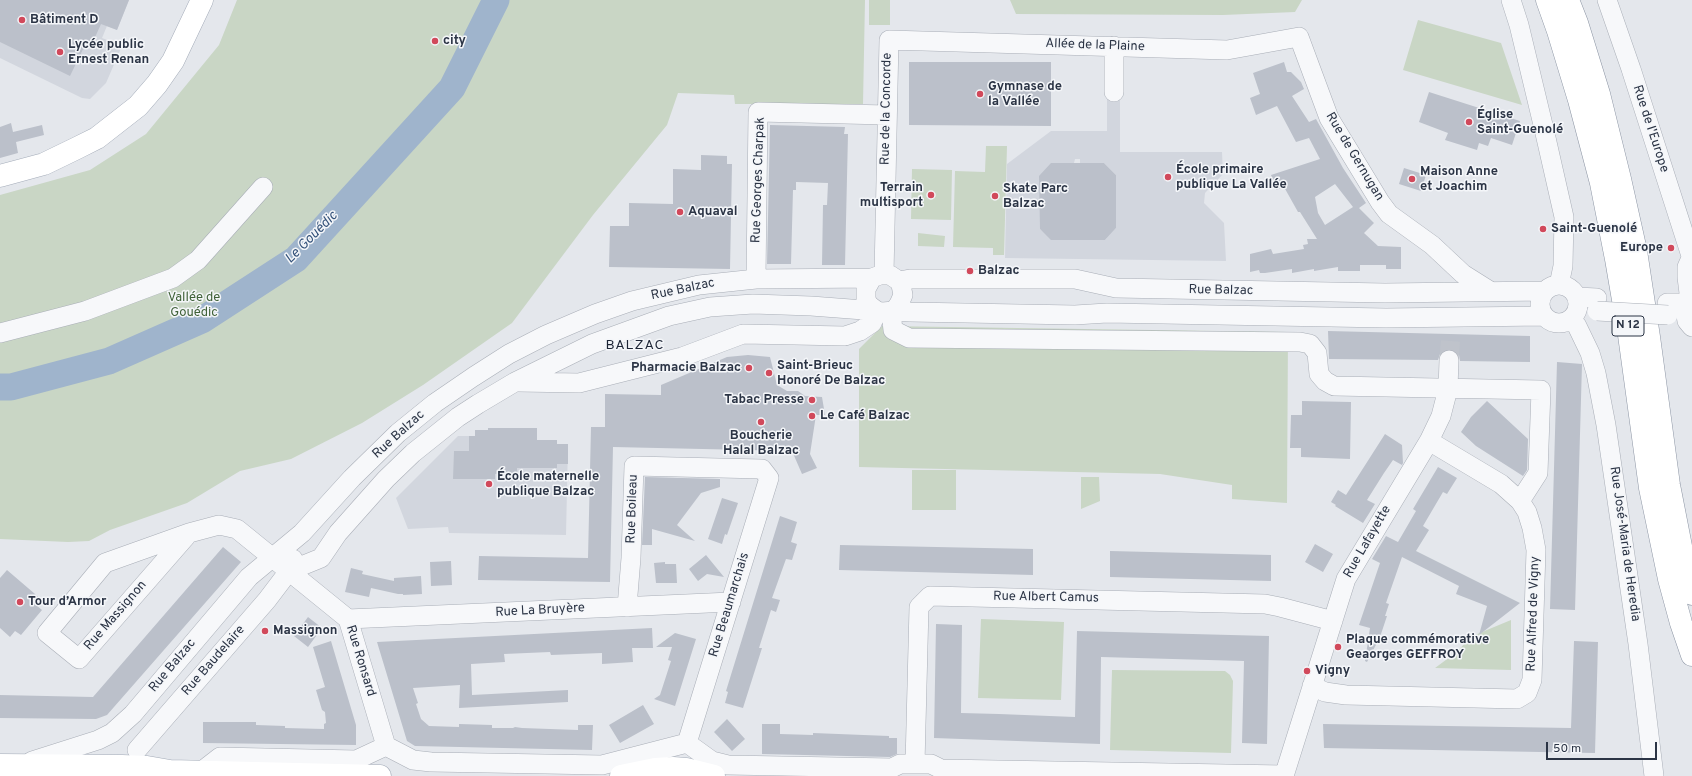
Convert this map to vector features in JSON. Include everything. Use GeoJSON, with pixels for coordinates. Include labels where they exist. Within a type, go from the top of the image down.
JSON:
{"type":"FeatureCollection","features":[{"type":"Feature","properties":{"kind":"main road"},"geometry":{"type":"LineString","coordinates":[[0,176],[44,164],[97,138],[138,106],[157,84],[173,61],[202,0]]}},
{"type":"Feature","properties":{"kind":"main road","name":"N 12"},"geometry":{"type":"LineString","coordinates":[[1547,0],[1577,93],[1601,183],[1629,335],[1652,503],[1669,579],[1681,623],[1692,655]]}},
{"type":"Feature","properties":{"kind":"main road","name":"N 12"},"geometry":{"type":"LineString","coordinates":[[1568,0],[1577,23],[1598,94],[1620,179],[1632,237],[1649,337],[1669,485],[1692,594]]}},
{"type":"Feature","properties":{"kind":"main road"},"geometry":{"type":"LineString","coordinates":[[10,765],[122,766],[147,767],[170,771],[380,776]]}},
{"type":"Feature","properties":{"kind":"main road"},"geometry":{"type":"LineString","coordinates":[[621,776],[655,769],[673,768],[686,769],[714,776]]}},
{"type":"Feature","properties":{"kind":"street"},"geometry":{"type":"LineString","coordinates":[[1511,0],[1519,25],[1543,122],[1564,217],[1563,266],[1552,288],[1540,303],[1544,316],[1554,322],[1566,322],[1575,309],[1597,305],[1683,309]]}},
{"type":"Feature","properties":{"kind":"street","name":"Rue de l'Europe"},"geometry":{"type":"LineString","coordinates":[[1607,0],[1631,69],[1692,258],[1687,267],[1683,309]]}},
{"type":"Feature","properties":{"kind":"street","name":"Allée de la Plaine"},"geometry":{"type":"LineString","coordinates":[[889,40],[1227,50],[1299,37]]}},
{"type":"Feature","properties":{"kind":"street","name":"Rue de Gernugan"},"geometry":{"type":"LineString","coordinates":[[1299,37],[1329,118],[1380,202],[1389,214],[1441,254],[1463,274],[1490,291]]}},
{"type":"Feature","properties":{"kind":"street","name":"Rue de la Concorde"},"geometry":{"type":"LineString","coordinates":[[885,278],[889,40]]}},
{"type":"Feature","properties":{"kind":"street"},"geometry":{"type":"LineString","coordinates":[[1114,46],[1114,92]]}},
{"type":"Feature","properties":{"kind":"street","name":"Rue Georges Charpak"},"geometry":{"type":"LineString","coordinates":[[756,279],[758,112],[887,114]]}},
{"type":"Feature","properties":{"kind":"street"},"geometry":{"type":"LineString","coordinates":[[0,333],[85,312],[173,278],[198,260],[263,187]]}},
{"type":"Feature","properties":{"kind":"street"},"geometry":{"type":"LineString","coordinates":[[1432,292],[1439,286],[1443,275],[1444,268],[1441,254]]}},
{"type":"Feature","properties":{"kind":"street"},"geometry":{"type":"LineString","coordinates":[[515,382],[579,383],[682,357],[743,334],[845,336],[860,331],[886,311],[899,304],[903,295],[903,290],[885,278],[867,284],[865,294],[869,305],[886,311],[892,321],[893,330],[909,338],[1300,342],[1310,344],[1317,353],[1319,374],[1325,381],[1334,386],[1542,390],[1538,474],[1520,501]]}},
{"type":"Feature","properties":{"kind":"street","name":"Rue Balzac"},"geometry":{"type":"LineString","coordinates":[[10,765],[51,756],[105,737],[112,733],[133,714],[249,577],[302,533],[352,478],[398,433],[435,403],[509,354],[595,314],[632,301],[699,285],[756,279],[1075,279],[1116,288],[1378,293],[1490,291],[1552,288]]}},
{"type":"Feature","properties":{"kind":"street"},"geometry":{"type":"LineString","coordinates":[[1552,288],[1570,288],[1575,309]]}},
{"type":"Feature","properties":{"kind":"street","name":"Rue Balzac"},"geometry":{"type":"LineString","coordinates":[[289,571],[321,558],[338,532],[372,494],[408,458],[430,439],[478,404],[515,382],[592,344],[646,323],[689,310],[710,306],[753,304],[910,312],[1044,314],[1107,313],[1386,318],[1544,316]]}},
{"type":"Feature","properties":{"kind":"street"},"geometry":{"type":"LineString","coordinates":[[807,335],[811,306]]}},
{"type":"Feature","properties":{"kind":"street","name":"Rue José-Maria de Heredia"},"geometry":{"type":"LineString","coordinates":[[1575,309],[1577,326],[1590,353],[1596,373],[1606,425],[1638,644],[1654,776]]}},
{"type":"Feature","properties":{"kind":"street"},"geometry":{"type":"LineString","coordinates":[[1044,314],[1046,339]]}},
{"type":"Feature","properties":{"kind":"street"},"geometry":{"type":"LineString","coordinates":[[1243,341],[1244,315]]}},
{"type":"Feature","properties":{"kind":"street"},"geometry":{"type":"LineString","coordinates":[[509,354],[557,361],[579,383]]}},
{"type":"Feature","properties":{"kind":"street","name":"Rue Lafayette"},"geometry":{"type":"LineString","coordinates":[[1284,776],[1349,571],[1429,441],[1441,416],[1448,388],[1449,360]]}},
{"type":"Feature","properties":{"kind":"street","name":"Rue Alfred de Vigny"},"geometry":{"type":"LineString","coordinates":[[1312,686],[1325,692],[1346,694],[1517,699],[1527,693],[1532,680],[1536,550],[1527,512],[1520,501],[1501,484],[1429,441]]}},
{"type":"Feature","properties":{"kind":"street","name":"Rue Boileau"},"geometry":{"type":"LineString","coordinates":[[627,607],[631,558],[634,466],[762,468]]}},
{"type":"Feature","properties":{"kind":"street","name":"Rue Beaumarchais"},"geometry":{"type":"LineString","coordinates":[[687,743],[769,478],[762,468]]}},
{"type":"Feature","properties":{"kind":"street","name":"Rue Massignon"},"geometry":{"type":"LineString","coordinates":[[189,533],[78,659],[47,633],[105,563],[189,533],[219,525],[237,529],[289,571]]}},
{"type":"Feature","properties":{"kind":"street"},"geometry":{"type":"LineString","coordinates":[[289,571],[302,533]]}},
{"type":"Feature","properties":{"kind":"street","name":"Rue Ronsard"},"geometry":{"type":"LineString","coordinates":[[289,571],[348,619],[386,746]]}},
{"type":"Feature","properties":{"kind":"street","name":"Rue Baudelaire"},"geometry":{"type":"LineString","coordinates":[[137,750],[254,615],[289,571]]}},
{"type":"Feature","properties":{"kind":"street","name":"Rue Albert Camus"},"geometry":{"type":"LineString","coordinates":[[915,764],[919,607],[930,596],[1265,604],[1333,621]]}},
{"type":"Feature","properties":{"kind":"street","name":"Rue La Bruyère"},"geometry":{"type":"LineString","coordinates":[[348,619],[731,602]]}},
{"type":"Feature","properties":{"kind":"street"},"geometry":{"type":"LineString","coordinates":[[202,771],[220,757],[356,760],[386,746],[413,760],[431,762],[602,765],[687,743],[712,760],[728,765],[892,768],[900,764],[931,764],[940,769],[1284,776]]}},
{"type":"Feature","properties":{"kind":"shaded area","name":"Lycée public Ernest Renan"},"geometry":{"type":"Polygon","coordinates":[[[0,0],[129,0],[117,30],[107,26],[102,38],[122,46],[106,83],[90,99],[82,98],[0,58],[0,0]]]}},
{"type":"Feature","properties":{"kind":"shaded area","name":"École primaire publique La Vallée"},"geometry":{"type":"Polygon","coordinates":[[[1107,92],[1120,92],[1120,152],[1222,152],[1223,174],[1205,193],[1204,203],[1224,223],[1226,261],[1005,258],[1007,164],[1051,131],[1107,131],[1107,92]],[[1075,159],[1074,163],[1040,176],[1040,229],[1052,240],[1105,240],[1116,228],[1116,175],[1104,163],[1080,163],[1080,159],[1075,159]]]}},
{"type":"Feature","properties":{"kind":"shaded area","name":"École maternelle publique Balzac"},"geometry":{"type":"Polygon","coordinates":[[[488,428],[537,428],[537,440],[557,440],[557,444],[568,444],[566,535],[449,533],[448,527],[408,529],[396,498],[458,436],[475,436],[475,430],[482,430],[482,435],[488,435],[488,428]]]}},
{"type":"Feature","properties":{"kind":"green space","name":"Vallée de Gouédic"},"geometry":{"type":"Polygon","coordinates":[[[237,0],[865,0],[863,104],[735,104],[734,95],[678,93],[667,125],[593,215],[512,323],[423,385],[362,423],[291,459],[240,471],[187,503],[110,530],[89,541],[68,542],[0,539],[0,195],[90,170],[146,134],[219,45],[237,0]]]}},
{"type":"Feature","properties":{"kind":"green space"},"geometry":{"type":"Polygon","coordinates":[[[869,0],[890,0],[890,25],[869,25],[869,0]]]}},
{"type":"Feature","properties":{"kind":"green space"},"geometry":{"type":"Polygon","coordinates":[[[1010,0],[1302,0],[1295,12],[1223,15],[1016,14],[1010,0]]]}},
{"type":"Feature","properties":{"kind":"green space"},"geometry":{"type":"Polygon","coordinates":[[[1418,20],[1501,43],[1522,105],[1403,70],[1418,20]]]}},
{"type":"Feature","properties":{"kind":"green space","name":"Skate Parc Balzac"},"geometry":{"type":"Polygon","coordinates":[[[986,146],[1007,146],[1004,255],[993,255],[993,248],[953,247],[955,171],[985,172],[986,146]]]}},
{"type":"Feature","properties":{"kind":"green space","name":"Terrain multisport"},"geometry":{"type":"Polygon","coordinates":[[[912,169],[952,170],[951,220],[911,219],[912,169]]]}},
{"type":"Feature","properties":{"kind":"green space"},"geometry":{"type":"Polygon","coordinates":[[[918,233],[945,236],[944,247],[918,246],[918,233]]]}},
{"type":"Feature","properties":{"kind":"green space"},"geometry":{"type":"Polygon","coordinates":[[[882,326],[1288,332],[1287,503],[1232,499],[1232,485],[1160,474],[859,467],[859,349],[882,326]]]}},
{"type":"Feature","properties":{"kind":"green space"},"geometry":{"type":"Polygon","coordinates":[[[912,470],[956,470],[956,510],[912,510],[912,470]]]}},
{"type":"Feature","properties":{"kind":"green space"},"geometry":{"type":"Polygon","coordinates":[[[1081,477],[1099,477],[1100,501],[1081,509],[1081,477]]]}},
{"type":"Feature","properties":{"kind":"green space"},"geometry":{"type":"Polygon","coordinates":[[[981,619],[1064,622],[1061,700],[978,698],[981,619]]]}},
{"type":"Feature","properties":{"kind":"green space"},"geometry":{"type":"Polygon","coordinates":[[[1511,620],[1511,670],[1435,668],[1458,651],[1470,637],[1511,620]]]}},
{"type":"Feature","properties":{"kind":"green space"},"geometry":{"type":"Polygon","coordinates":[[[1112,670],[1225,671],[1230,675],[1233,681],[1231,753],[1110,750],[1112,670]]]}},
{"type":"Feature","properties":{"kind":"building","name":"Lycée public Ernest Renan"},"geometry":{"type":"Polygon","coordinates":[[[0,0],[129,0],[117,30],[101,24],[92,44],[87,41],[70,76],[0,42],[0,0]]]}},
{"type":"Feature","properties":{"kind":"building","name":"Gymnase de la Vallée"},"geometry":{"type":"Polygon","coordinates":[[[909,62],[1051,62],[1051,126],[909,125],[909,62]]]}},
{"type":"Feature","properties":{"kind":"building"},"geometry":{"type":"Polygon","coordinates":[[[1284,62],[1287,72],[1291,72],[1301,82],[1304,89],[1292,96],[1309,122],[1316,119],[1343,168],[1366,203],[1359,208],[1374,223],[1364,233],[1378,246],[1401,247],[1401,269],[1386,269],[1386,265],[1360,265],[1360,271],[1338,271],[1338,267],[1292,273],[1292,269],[1265,273],[1260,273],[1259,270],[1250,272],[1250,254],[1271,249],[1273,254],[1304,249],[1303,245],[1308,244],[1307,239],[1317,239],[1300,212],[1298,212],[1284,187],[1276,190],[1271,175],[1320,159],[1309,138],[1296,142],[1277,106],[1256,115],[1250,98],[1260,94],[1253,73],[1284,62]],[[1335,184],[1315,197],[1318,213],[1325,225],[1353,207],[1335,184]]]}},
{"type":"Feature","properties":{"kind":"building","name":"Église Saint-Guenolé"},"geometry":{"type":"Polygon","coordinates":[[[1429,92],[1520,121],[1512,145],[1491,138],[1488,146],[1479,143],[1477,150],[1445,140],[1448,133],[1419,122],[1429,92]]]}},
{"type":"Feature","properties":{"kind":"building"},"geometry":{"type":"Polygon","coordinates":[[[11,123],[13,132],[42,125],[44,135],[16,142],[18,153],[0,158],[0,127],[11,123]]]}},
{"type":"Feature","properties":{"kind":"building"},"geometry":{"type":"Polygon","coordinates":[[[770,125],[845,127],[844,134],[848,134],[845,265],[822,265],[823,205],[827,205],[828,183],[796,182],[796,190],[793,190],[791,264],[767,264],[770,125]]]}},
{"type":"Feature","properties":{"kind":"building","name":"Aquaval"},"geometry":{"type":"Polygon","coordinates":[[[701,155],[727,156],[727,164],[732,164],[730,269],[609,267],[610,226],[629,226],[629,203],[673,204],[673,169],[701,170],[701,155]]]}},
{"type":"Feature","properties":{"kind":"building"},"geometry":{"type":"Polygon","coordinates":[[[1051,163],[1104,163],[1116,175],[1116,228],[1105,240],[1051,240],[1040,229],[1039,176],[1051,163]]]}},
{"type":"Feature","properties":{"kind":"building","name":"Maison Anne et Joachim"},"geometry":{"type":"Polygon","coordinates":[[[1404,168],[1426,175],[1421,191],[1399,184],[1404,168]]]}},
{"type":"Feature","properties":{"kind":"building"},"geometry":{"type":"Polygon","coordinates":[[[1328,331],[1530,336],[1530,362],[1460,361],[1459,355],[1455,351],[1449,349],[1444,350],[1440,354],[1438,360],[1329,359],[1328,331]]]}},
{"type":"Feature","properties":{"kind":"building"},"geometry":{"type":"Polygon","coordinates":[[[748,355],[770,357],[777,385],[787,391],[798,391],[805,396],[822,397],[825,415],[816,415],[810,454],[817,468],[802,474],[792,451],[613,447],[610,582],[478,580],[479,556],[588,558],[591,427],[605,427],[605,394],[661,395],[661,385],[727,357],[748,355]]]}},
{"type":"Feature","properties":{"kind":"building"},"geometry":{"type":"Polygon","coordinates":[[[1557,362],[1582,364],[1575,610],[1550,609],[1557,362]]]}},
{"type":"Feature","properties":{"kind":"building"},"geometry":{"type":"Polygon","coordinates":[[[1302,401],[1351,402],[1350,459],[1301,457],[1301,448],[1290,448],[1291,415],[1302,415],[1302,401]]]}},
{"type":"Feature","properties":{"kind":"building"},"geometry":{"type":"Polygon","coordinates":[[[1487,401],[1528,439],[1527,470],[1523,476],[1476,446],[1461,432],[1471,417],[1487,401]]]}},
{"type":"Feature","properties":{"kind":"building"},"geometry":{"type":"Polygon","coordinates":[[[488,428],[537,428],[537,440],[557,440],[557,444],[568,444],[568,464],[557,464],[557,468],[517,468],[517,474],[495,474],[495,479],[453,479],[454,451],[469,451],[469,436],[475,436],[475,430],[488,430],[488,428]]]}},
{"type":"Feature","properties":{"kind":"building"},"geometry":{"type":"Polygon","coordinates":[[[1385,434],[1402,445],[1403,463],[1402,465],[1393,460],[1384,473],[1367,500],[1375,504],[1363,523],[1331,502],[1338,490],[1346,495],[1385,434]]]}},
{"type":"Feature","properties":{"kind":"building"},"geometry":{"type":"Polygon","coordinates":[[[1438,467],[1457,478],[1447,494],[1443,492],[1423,526],[1429,530],[1416,551],[1520,603],[1479,635],[1487,606],[1456,594],[1459,586],[1402,557],[1386,603],[1389,604],[1385,616],[1387,616],[1380,637],[1367,662],[1365,661],[1370,628],[1359,625],[1380,563],[1372,559],[1386,536],[1398,542],[1416,511],[1413,509],[1438,467]]]}},
{"type":"Feature","properties":{"kind":"building"},"geometry":{"type":"Polygon","coordinates":[[[645,477],[720,479],[720,487],[701,493],[677,525],[695,541],[652,529],[652,545],[642,545],[645,477]]]}},
{"type":"Feature","properties":{"kind":"building"},"geometry":{"type":"Polygon","coordinates":[[[722,498],[738,503],[727,535],[725,534],[722,544],[708,539],[722,498]]]}},
{"type":"Feature","properties":{"kind":"building"},"geometry":{"type":"Polygon","coordinates":[[[780,516],[797,522],[791,542],[797,544],[792,560],[786,559],[772,598],[780,600],[776,612],[771,610],[759,648],[762,648],[743,708],[725,703],[728,692],[726,691],[780,516]]]}},
{"type":"Feature","properties":{"kind":"building"},"geometry":{"type":"Polygon","coordinates":[[[1315,544],[1333,554],[1323,572],[1305,562],[1315,544]]]}},
{"type":"Feature","properties":{"kind":"building"},"geometry":{"type":"Polygon","coordinates":[[[840,545],[1033,549],[1033,575],[839,570],[840,545]]]}},
{"type":"Feature","properties":{"kind":"building"},"geometry":{"type":"Polygon","coordinates":[[[223,547],[241,562],[107,715],[96,719],[0,718],[0,695],[93,697],[223,547]]]}},
{"type":"Feature","properties":{"kind":"building"},"geometry":{"type":"Polygon","coordinates":[[[1110,551],[1271,555],[1271,581],[1110,577],[1110,551]]]}},
{"type":"Feature","properties":{"kind":"building"},"geometry":{"type":"Polygon","coordinates":[[[706,555],[724,577],[707,574],[698,581],[689,569],[706,555]]]}},
{"type":"Feature","properties":{"kind":"building"},"geometry":{"type":"Polygon","coordinates":[[[451,561],[452,585],[431,586],[430,562],[451,561]]]}},
{"type":"Feature","properties":{"kind":"building"},"geometry":{"type":"Polygon","coordinates":[[[665,562],[665,564],[676,564],[677,583],[656,583],[654,563],[665,562]]]}},
{"type":"Feature","properties":{"kind":"building"},"geometry":{"type":"Polygon","coordinates":[[[351,568],[363,571],[362,574],[394,581],[394,578],[421,576],[422,594],[403,595],[371,588],[369,597],[345,592],[351,568]]]}},
{"type":"Feature","properties":{"kind":"building","name":"Tour d’Armor"},"geometry":{"type":"Polygon","coordinates":[[[7,570],[42,600],[36,605],[42,610],[21,635],[15,631],[10,637],[0,628],[0,578],[7,570]]]}},
{"type":"Feature","properties":{"kind":"building"},"geometry":{"type":"Polygon","coordinates":[[[308,617],[322,628],[308,647],[294,636],[308,617]]]}},
{"type":"Feature","properties":{"kind":"building"},"geometry":{"type":"Polygon","coordinates":[[[936,624],[962,625],[961,713],[1075,717],[1077,631],[1269,636],[1267,744],[1242,743],[1244,661],[1101,657],[1100,744],[934,738],[936,624]]]}},
{"type":"Feature","properties":{"kind":"building"},"geometry":{"type":"Polygon","coordinates":[[[652,628],[653,648],[632,648],[633,662],[602,664],[602,653],[551,655],[550,652],[504,654],[505,662],[471,664],[472,695],[568,690],[568,702],[459,708],[460,685],[413,688],[421,719],[429,726],[459,727],[459,724],[492,725],[492,728],[515,727],[578,730],[578,725],[593,725],[592,750],[415,746],[407,741],[377,642],[652,628]]]}},
{"type":"Feature","properties":{"kind":"building"},"geometry":{"type":"Polygon","coordinates":[[[675,633],[696,639],[675,706],[654,699],[660,695],[671,661],[668,660],[672,647],[656,647],[675,633]]]}},
{"type":"Feature","properties":{"kind":"building"},"geometry":{"type":"Polygon","coordinates":[[[331,641],[356,725],[356,745],[203,743],[203,722],[256,722],[256,725],[285,726],[285,728],[324,729],[324,724],[326,723],[325,712],[322,710],[316,690],[325,687],[313,647],[331,641]]]}},
{"type":"Feature","properties":{"kind":"building"},"geometry":{"type":"Polygon","coordinates":[[[1574,641],[1598,642],[1595,753],[1324,748],[1323,724],[1571,728],[1574,641]]]}},
{"type":"Feature","properties":{"kind":"building"},"geometry":{"type":"Polygon","coordinates":[[[643,705],[654,724],[620,743],[609,725],[643,705]]]}},
{"type":"Feature","properties":{"kind":"building"},"geometry":{"type":"Polygon","coordinates":[[[727,719],[745,739],[732,751],[714,732],[727,719]]]}},
{"type":"Feature","properties":{"kind":"building"},"geometry":{"type":"Polygon","coordinates":[[[762,724],[780,724],[780,734],[813,735],[813,733],[889,736],[889,738],[897,738],[897,754],[890,757],[762,754],[762,724]]]}},
{"type":"Feature","properties":{"kind":"waterway","name":"Le Gouédic"},"geometry":{"type":"LineString","coordinates":[[0,387],[11,387],[109,361],[202,320],[296,259],[452,88],[496,0]]}},
{"type":"Feature","properties":{"kind":"tunnel"},"geometry":{"type":"LineString","coordinates":[[1449,360],[1451,334]]}},
{"type":"Feature","properties":{"kind":"place","name":"Bâtiment D"},"geometry":{"type":"Point","coordinates":[22,20]}},
{"type":"Feature","properties":{"kind":"place","name":"city"},"geometry":{"type":"Point","coordinates":[435,41]}},
{"type":"Feature","properties":{"kind":"place","name":"Lycée public Ernest Renan"},"geometry":{"type":"Point","coordinates":[60,52]}},
{"type":"Feature","properties":{"kind":"place","name":"Gymnase de la Vallée"},"geometry":{"type":"Point","coordinates":[980,94]}},
{"type":"Feature","properties":{"kind":"place","name":"Église Saint-Guenolé"},"geometry":{"type":"Point","coordinates":[1469,122]}},
{"type":"Feature","properties":{"kind":"place","name":"École primaire publique La Vallée"},"geometry":{"type":"Point","coordinates":[1168,177]}},
{"type":"Feature","properties":{"kind":"place","name":"Maison Anne et Joachim"},"geometry":{"type":"Point","coordinates":[1412,179]}},
{"type":"Feature","properties":{"kind":"place","name":"Terrain multisport"},"geometry":{"type":"Point","coordinates":[931,195]}},
{"type":"Feature","properties":{"kind":"place","name":"Skate Parc Balzac"},"geometry":{"type":"Point","coordinates":[995,196]}},
{"type":"Feature","properties":{"kind":"place","name":"Aquaval"},"geometry":{"type":"Point","coordinates":[680,212]}},
{"type":"Feature","properties":{"kind":"place","name":"Saint-Guenolé"},"geometry":{"type":"Point","coordinates":[1543,229]}},
{"type":"Feature","properties":{"kind":"place","name":"Europe"},"geometry":{"type":"Point","coordinates":[1671,248]}},
{"type":"Feature","properties":{"kind":"place","name":"Balzac"},"geometry":{"type":"Point","coordinates":[970,271]}},
{"type":"Feature","properties":{"kind":"place","name":"Pharmacie Balzac"},"geometry":{"type":"Point","coordinates":[749,368]}},
{"type":"Feature","properties":{"kind":"place","name":"Saint-Brieuc Honoré De Balzac"},"geometry":{"type":"Point","coordinates":[769,373]}},
{"type":"Feature","properties":{"kind":"place","name":"Tabac Presse"},"geometry":{"type":"Point","coordinates":[812,400]}},
{"type":"Feature","properties":{"kind":"place","name":"Le Café Balzac"},"geometry":{"type":"Point","coordinates":[812,416]}},
{"type":"Feature","properties":{"kind":"place","name":"Boucherie Halal Balzac"},"geometry":{"type":"Point","coordinates":[761,422]}},
{"type":"Feature","properties":{"kind":"place","name":"École maternelle publique Balzac"},"geometry":{"type":"Point","coordinates":[489,484]}},
{"type":"Feature","properties":{"kind":"place","name":"Tour d’Armor"},"geometry":{"type":"Point","coordinates":[20,602]}},
{"type":"Feature","properties":{"kind":"place","name":"Massignon"},"geometry":{"type":"Point","coordinates":[265,631]}},
{"type":"Feature","properties":{"kind":"place","name":"Plaque commémorative Geaorges GEFFROY"},"geometry":{"type":"Point","coordinates":[1338,647]}},
{"type":"Feature","properties":{"kind":"place","name":"Vigny"},"geometry":{"type":"Point","coordinates":[1307,671]}},
{"type":"Feature","properties":{"kind":"district","name":"BALZAC"},"geometry":{"type":"Point","coordinates":[635,346]}}]}
